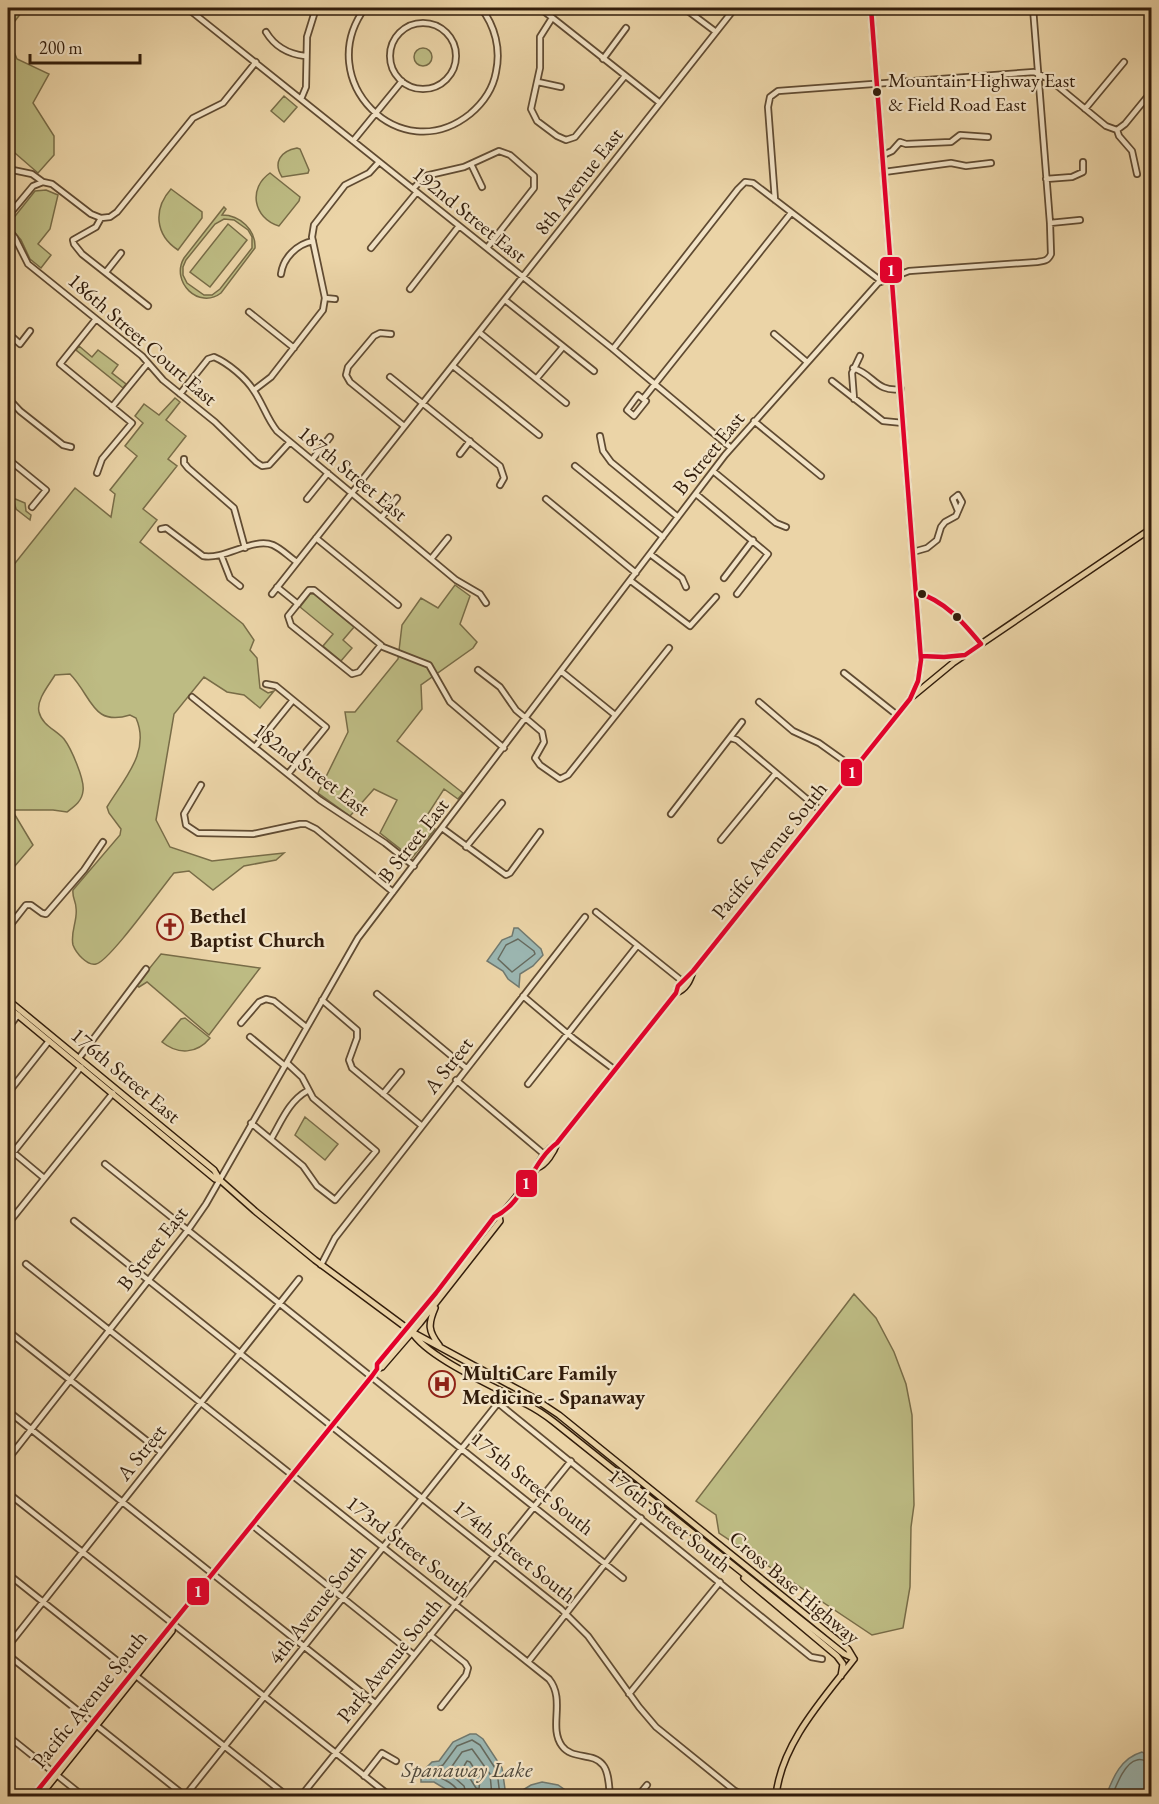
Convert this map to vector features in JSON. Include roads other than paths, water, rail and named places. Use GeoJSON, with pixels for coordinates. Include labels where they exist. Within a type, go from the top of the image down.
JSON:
{"type":"FeatureCollection","features":[{"type":"Feature","properties":{"kind":"main road","name":"Pacific Avenue South"},"geometry":{"type":"LineString","coordinates":[[537,1168],[542,1167],[557,1143],[676,993],[682,981],[693,972],[910,699],[918,681],[921,656],[914,552],[871,8]]}},
{"type":"Feature","properties":{"kind":"main road"},"geometry":{"type":"LineString","coordinates":[[910,699],[934,676],[1152,528]]}},
{"type":"Feature","properties":{"kind":"main road"},"geometry":{"type":"LineString","coordinates":[[921,656],[965,655]]}},
{"type":"Feature","properties":{"kind":"main road"},"geometry":{"type":"LineString","coordinates":[[944,657],[955,662]]}},
{"type":"Feature","properties":{"kind":"main road","name":"Pacific Avenue South"},"geometry":{"type":"LineString","coordinates":[[676,993],[689,982],[693,972]]}},
{"type":"Feature","properties":{"kind":"main road","name":"176th Street East"},"geometry":{"type":"LineString","coordinates":[[8,1000],[214,1170],[220,1180],[321,1265]]}},
{"type":"Feature","properties":{"kind":"main road","name":"176th Street East"},"geometry":{"type":"LineString","coordinates":[[8,1007],[215,1179],[220,1180]]}},
{"type":"Feature","properties":{"kind":"main road"},"geometry":{"type":"LineString","coordinates":[[49,1041],[54,1041],[76,1059],[80,1058]]}},
{"type":"Feature","properties":{"kind":"main road"},"geometry":{"type":"LineString","coordinates":[[113,1093],[116,1092],[144,1115],[150,1116]]}},
{"type":"Feature","properties":{"kind":"main road","name":"Pacific Avenue South"},"geometry":{"type":"LineString","coordinates":[[40,1797],[94,1724],[172,1631],[173,1624],[377,1369],[382,1367],[494,1217],[499,1216],[537,1168],[538,1163],[551,1146],[557,1143]]}},
{"type":"Feature","properties":{"kind":"main road","name":"Pacific Avenue South"},"geometry":{"type":"LineString","coordinates":[[410,1330],[437,1302],[500,1221],[499,1216]]}},
{"type":"Feature","properties":{"kind":"main road"},"geometry":{"type":"LineString","coordinates":[[321,1265],[410,1330]]}},
{"type":"Feature","properties":{"kind":"main road"},"geometry":{"type":"LineString","coordinates":[[437,1302],[429,1327],[440,1346]]}},
{"type":"Feature","properties":{"kind":"main road","name":"Cross Base Highway"},"geometry":{"type":"LineString","coordinates":[[410,1330],[468,1364],[532,1397],[559,1416],[848,1649],[854,1659]]}},
{"type":"Feature","properties":{"kind":"main road","name":"Cross Base Highway"},"geometry":{"type":"LineString","coordinates":[[410,1330],[416,1340],[447,1361],[541,1412],[844,1654],[854,1659]]}},
{"type":"Feature","properties":{"kind":"main road"},"geometry":{"type":"LineString","coordinates":[[696,1535],[699,1540],[837,1656],[843,1664],[841,1676]]}},
{"type":"Feature","properties":{"kind":"main road"},"geometry":{"type":"LineString","coordinates":[[776,1797],[789,1751],[801,1730],[854,1659]]}},
{"type":"Feature","properties":{"kind":"main road","name":"Pacific Avenue South"},"geometry":{"type":"LineString","coordinates":[[33,1797],[55,1774]]}},
{"type":"Feature","properties":{"kind":"street","name":"192nd Street East"},"geometry":{"type":"LineString","coordinates":[[188,8],[655,383],[731,448]]}},
{"type":"Feature","properties":{"kind":"street"},"geometry":{"type":"LineString","coordinates":[[301,99],[306,87],[305,56],[314,8]]}},
{"type":"Feature","properties":{"kind":"street"},"geometry":{"type":"LineString","coordinates":[[365,8],[355,23],[349,40],[349,67],[358,93],[376,114],[398,126],[424,130],[441,128],[458,122],[478,107],[492,85],[498,59],[495,34],[481,8]]}},
{"type":"Feature","properties":{"kind":"street"},"geometry":{"type":"LineString","coordinates":[[540,8],[660,104]]}},
{"type":"Feature","properties":{"kind":"street"},"geometry":{"type":"LineString","coordinates":[[684,8],[716,32]]}},
{"type":"Feature","properties":{"kind":"street","name":"8th Avenue East"},"geometry":{"type":"LineString","coordinates":[[272,594],[735,8]]}},
{"type":"Feature","properties":{"kind":"street"},"geometry":{"type":"LineString","coordinates":[[1033,8],[1050,223],[1080,219]]}},
{"type":"Feature","properties":{"kind":"street"},"geometry":{"type":"LineString","coordinates":[[552,18],[540,37],[540,68],[532,101],[534,116],[557,136],[569,140],[579,134],[625,76]]}},
{"type":"Feature","properties":{"kind":"street"},"geometry":{"type":"LineString","coordinates":[[420,24],[430,24],[444,31],[455,53],[453,68],[448,77],[436,86],[426,89],[411,87],[402,81],[395,74],[390,59],[391,49],[398,35],[405,28],[420,24]]}},
{"type":"Feature","properties":{"kind":"street"},"geometry":{"type":"LineString","coordinates":[[603,59],[626,28]]}},
{"type":"Feature","properties":{"kind":"street"},"geometry":{"type":"LineString","coordinates":[[266,32],[270,39],[282,49],[305,56]]}},
{"type":"Feature","properties":{"kind":"street"},"geometry":{"type":"LineString","coordinates":[[8,169],[32,174],[43,182],[55,186],[94,216],[110,217],[117,212],[193,118],[226,101],[256,62]]}},
{"type":"Feature","properties":{"kind":"street"},"geometry":{"type":"LineString","coordinates":[[1085,109],[1124,62]]}},
{"type":"Feature","properties":{"kind":"street"},"geometry":{"type":"LineString","coordinates":[[775,200],[768,104],[772,95],[783,90],[1028,71],[1039,73],[1050,79],[1108,127],[1117,130]]}},
{"type":"Feature","properties":{"kind":"street"},"geometry":{"type":"LineString","coordinates":[[353,141],[402,81]]}},
{"type":"Feature","properties":{"kind":"street"},"geometry":{"type":"LineString","coordinates":[[538,82],[561,87]]}},
{"type":"Feature","properties":{"kind":"street"},"geometry":{"type":"LineString","coordinates":[[1117,130],[1125,124],[1152,92]]}},
{"type":"Feature","properties":{"kind":"street"},"geometry":{"type":"LineString","coordinates":[[1117,130],[1132,152],[1137,174]]}},
{"type":"Feature","properties":{"kind":"street"},"geometry":{"type":"LineString","coordinates":[[883,155],[892,151],[900,142],[906,144],[951,142],[960,135],[988,137]]}},
{"type":"Feature","properties":{"kind":"street"},"geometry":{"type":"LineString","coordinates":[[371,248],[425,176],[471,164],[492,152],[503,151],[526,168],[534,176],[535,181],[532,191],[487,248]]}},
{"type":"Feature","properties":{"kind":"street"},"geometry":{"type":"LineString","coordinates":[[254,390],[271,377],[323,310],[325,298],[313,241],[314,225],[342,188],[349,182],[369,173],[379,162]]}},
{"type":"Feature","properties":{"kind":"street"},"geometry":{"type":"LineString","coordinates":[[1047,179],[1080,175],[1083,162]]}},
{"type":"Feature","properties":{"kind":"street"},"geometry":{"type":"LineString","coordinates":[[884,172],[951,163],[966,166],[991,163]]}},
{"type":"Feature","properties":{"kind":"street"},"geometry":{"type":"LineString","coordinates":[[471,164],[482,188]]}},
{"type":"Feature","properties":{"kind":"street"},"geometry":{"type":"LineString","coordinates":[[8,216],[33,186],[43,182]]}},
{"type":"Feature","properties":{"kind":"street"},"geometry":{"type":"LineString","coordinates":[[613,349],[744,183],[748,182],[775,200],[881,281]]}},
{"type":"Feature","properties":{"kind":"street"},"geometry":{"type":"LineString","coordinates":[[643,399],[791,213]]}},
{"type":"Feature","properties":{"kind":"street"},"geometry":{"type":"LineString","coordinates":[[101,218],[96,227],[73,240],[74,244],[82,254],[148,306]]}},
{"type":"Feature","properties":{"kind":"street","name":"B Street East"},"geometry":{"type":"LineString","coordinates":[[8,1458],[188,1230],[220,1180],[358,938],[527,719],[731,448],[873,287],[881,281],[909,271],[1046,261],[1051,254],[1050,223]]}},
{"type":"Feature","properties":{"kind":"street"},"geometry":{"type":"LineString","coordinates":[[410,289],[459,226]]}},
{"type":"Feature","properties":{"kind":"street","name":"186th Street Court East"},"geometry":{"type":"LineString","coordinates":[[8,229],[28,264],[148,363],[163,380],[215,422],[250,456],[265,467],[274,461],[290,442]]}},
{"type":"Feature","properties":{"kind":"street"},"geometry":{"type":"LineString","coordinates":[[281,274],[285,262],[297,248],[313,241]]}},
{"type":"Feature","properties":{"kind":"street"},"geometry":{"type":"LineString","coordinates":[[106,272],[122,253]]}},
{"type":"Feature","properties":{"kind":"street"},"geometry":{"type":"LineString","coordinates":[[325,298],[335,299]]}},
{"type":"Feature","properties":{"kind":"street"},"geometry":{"type":"LineString","coordinates":[[506,300],[594,371]]}},
{"type":"Feature","properties":{"kind":"street"},"geometry":{"type":"LineString","coordinates":[[249,312],[294,348]]}},
{"type":"Feature","properties":{"kind":"street"},"geometry":{"type":"LineString","coordinates":[[96,319],[60,364],[132,423],[102,459],[97,472]]}},
{"type":"Feature","properties":{"kind":"street"},"geometry":{"type":"LineString","coordinates":[[8,333],[20,344],[30,331]]}},
{"type":"Feature","properties":{"kind":"street"},"geometry":{"type":"LineString","coordinates":[[391,334],[380,333],[374,336],[348,367],[346,375],[350,382],[404,426]]}},
{"type":"Feature","properties":{"kind":"street"},"geometry":{"type":"LineString","coordinates":[[480,333],[566,403]]}},
{"type":"Feature","properties":{"kind":"street"},"geometry":{"type":"LineString","coordinates":[[774,334],[807,362]]}},
{"type":"Feature","properties":{"kind":"street"},"geometry":{"type":"LineString","coordinates":[[537,378],[563,347]]}},
{"type":"Feature","properties":{"kind":"street"},"geometry":{"type":"LineString","coordinates":[[854,399],[853,368],[860,356]]}},
{"type":"Feature","properties":{"kind":"street","name":"187th Street East"},"geometry":{"type":"LineString","coordinates":[[180,394],[206,361],[213,357],[219,360],[243,378],[254,390],[268,420],[290,442],[352,491],[456,580],[480,594],[486,603]]}},
{"type":"Feature","properties":{"kind":"street"},"geometry":{"type":"LineString","coordinates":[[112,407],[148,363]]}},
{"type":"Feature","properties":{"kind":"street"},"geometry":{"type":"LineString","coordinates":[[453,366],[538,435]]}},
{"type":"Feature","properties":{"kind":"street"},"geometry":{"type":"LineString","coordinates":[[853,368],[860,370],[884,389],[901,389]]}},
{"type":"Feature","properties":{"kind":"street"},"geometry":{"type":"LineString","coordinates":[[390,376],[503,469],[504,478],[500,485]]}},
{"type":"Feature","properties":{"kind":"street"},"geometry":{"type":"LineString","coordinates":[[832,381],[883,421],[903,423]]}},
{"type":"Feature","properties":{"kind":"street"},"geometry":{"type":"LineString","coordinates":[[638,395],[643,399],[646,401],[634,416],[627,410],[638,395]]}},
{"type":"Feature","properties":{"kind":"street"},"geometry":{"type":"LineString","coordinates":[[8,398],[16,408],[63,446],[71,447]]}},
{"type":"Feature","properties":{"kind":"street"},"geometry":{"type":"LineString","coordinates":[[754,421],[821,476]]}},
{"type":"Feature","properties":{"kind":"street"},"geometry":{"type":"LineString","coordinates":[[600,436],[603,451],[610,462],[678,517]]}},
{"type":"Feature","properties":{"kind":"street"},"geometry":{"type":"LineString","coordinates":[[312,460],[330,438]]}},
{"type":"Feature","properties":{"kind":"street"},"geometry":{"type":"LineString","coordinates":[[460,454],[470,441]]}},
{"type":"Feature","properties":{"kind":"street"},"geometry":{"type":"LineString","coordinates":[[8,459],[46,490],[32,507]]}},
{"type":"Feature","properties":{"kind":"street"},"geometry":{"type":"LineString","coordinates":[[184,459],[188,468],[234,508],[245,548]]}},
{"type":"Feature","properties":{"kind":"street"},"geometry":{"type":"LineString","coordinates":[[574,466],[663,537]]}},
{"type":"Feature","properties":{"kind":"street"},"geometry":{"type":"LineString","coordinates":[[713,471],[776,523],[786,527]]}},
{"type":"Feature","properties":{"kind":"street"},"geometry":{"type":"LineString","coordinates":[[307,499],[328,473]]}},
{"type":"Feature","properties":{"kind":"street"},"geometry":{"type":"LineString","coordinates":[[696,494],[768,554],[737,594]]}},
{"type":"Feature","properties":{"kind":"street"},"geometry":{"type":"LineString","coordinates":[[381,518],[397,498]]}},
{"type":"Feature","properties":{"kind":"street"},"geometry":{"type":"LineString","coordinates":[[546,499],[636,573]]}},
{"type":"Feature","properties":{"kind":"street"},"geometry":{"type":"LineString","coordinates":[[914,552],[932,545],[937,540],[945,522],[953,518],[958,511]]}},
{"type":"Feature","properties":{"kind":"street"},"geometry":{"type":"LineString","coordinates":[[161,529],[166,528],[203,556],[221,555],[261,544],[270,544],[297,562]]}},
{"type":"Feature","properties":{"kind":"street"},"geometry":{"type":"LineString","coordinates":[[316,538],[398,605]]}},
{"type":"Feature","properties":{"kind":"street"},"geometry":{"type":"LineString","coordinates":[[431,559],[448,538]]}},
{"type":"Feature","properties":{"kind":"street"},"geometry":{"type":"LineString","coordinates":[[724,578],[753,540]]}},
{"type":"Feature","properties":{"kind":"street"},"geometry":{"type":"LineString","coordinates":[[651,554],[682,578],[686,587]]}},
{"type":"Feature","properties":{"kind":"street"},"geometry":{"type":"LineString","coordinates":[[221,555],[230,578],[240,586]]}},
{"type":"Feature","properties":{"kind":"street"},"geometry":{"type":"LineString","coordinates":[[631,580],[690,626],[716,597]]}},
{"type":"Feature","properties":{"kind":"street"},"geometry":{"type":"LineString","coordinates":[[278,587],[298,604]]}},
{"type":"Feature","properties":{"kind":"street"},"geometry":{"type":"LineString","coordinates":[[381,645],[359,672],[352,674],[290,623],[288,616],[309,590],[314,590],[381,645],[393,652],[429,665],[450,702],[504,748]]}},
{"type":"Feature","properties":{"kind":"street"},"geometry":{"type":"LineString","coordinates":[[478,670],[500,687],[516,710],[542,732],[544,742],[535,756],[537,761],[560,779],[568,775],[669,648]]}},
{"type":"Feature","properties":{"kind":"street"},"geometry":{"type":"LineString","coordinates":[[562,672],[615,715]]}},
{"type":"Feature","properties":{"kind":"street"},"geometry":{"type":"LineString","coordinates":[[844,673],[897,715]]}},
{"type":"Feature","properties":{"kind":"street"},"geometry":{"type":"LineString","coordinates":[[266,684],[276,686],[326,727],[288,774]]}},
{"type":"Feature","properties":{"kind":"street","name":"182nd Street East"},"geometry":{"type":"LineString","coordinates":[[192,697],[320,800],[393,848],[414,866]]}},
{"type":"Feature","properties":{"kind":"street"},"geometry":{"type":"LineString","coordinates":[[255,747],[293,700]]}},
{"type":"Feature","properties":{"kind":"street"},"geometry":{"type":"LineString","coordinates":[[759,702],[793,731],[819,743],[854,768]]}},
{"type":"Feature","properties":{"kind":"street"},"geometry":{"type":"LineString","coordinates":[[671,814],[742,722]]}},
{"type":"Feature","properties":{"kind":"street"},"geometry":{"type":"LineString","coordinates":[[731,738],[737,740],[821,810]]}},
{"type":"Feature","properties":{"kind":"street"},"geometry":{"type":"LineString","coordinates":[[721,840],[776,773]]}},
{"type":"Feature","properties":{"kind":"street"},"geometry":{"type":"LineString","coordinates":[[201,785],[184,814],[184,820],[190,830],[210,834],[253,834],[306,824],[316,829],[393,892]]}},
{"type":"Feature","properties":{"kind":"street"},"geometry":{"type":"LineString","coordinates":[[466,847],[502,802]]}},
{"type":"Feature","properties":{"kind":"street"},"geometry":{"type":"LineString","coordinates":[[442,828],[506,875],[510,873],[540,832]]}},
{"type":"Feature","properties":{"kind":"street"},"geometry":{"type":"LineString","coordinates":[[8,928],[26,905],[31,905],[42,914],[46,914],[91,861],[103,843]]}},
{"type":"Feature","properties":{"kind":"street"},"geometry":{"type":"LineString","coordinates":[[596,912],[682,981]]}},
{"type":"Feature","properties":{"kind":"street","name":"A Street"},"geometry":{"type":"LineString","coordinates":[[321,1265],[335,1238],[585,917]]}},
{"type":"Feature","properties":{"kind":"street"},"geometry":{"type":"LineString","coordinates":[[528,1084],[637,946]]}},
{"type":"Feature","properties":{"kind":"street"},"geometry":{"type":"LineString","coordinates":[[80,1058],[146,969]]}},
{"type":"Feature","properties":{"kind":"street"},"geometry":{"type":"LineString","coordinates":[[377,994],[466,1068]]}},
{"type":"Feature","properties":{"kind":"street"},"geometry":{"type":"LineString","coordinates":[[523,996],[615,1070]]}},
{"type":"Feature","properties":{"kind":"street"},"geometry":{"type":"LineString","coordinates":[[241,1023],[259,1002],[266,999],[274,1001],[306,1027]]}},
{"type":"Feature","properties":{"kind":"street"},"geometry":{"type":"LineString","coordinates":[[322,1000],[355,1027],[358,1036],[349,1057],[350,1065],[422,1126]]}},
{"type":"Feature","properties":{"kind":"street"},"geometry":{"type":"LineString","coordinates":[[8,1028],[18,1015]]}},
{"type":"Feature","properties":{"kind":"street"},"geometry":{"type":"LineString","coordinates":[[250,1038],[299,1073],[312,1098],[376,1151],[335,1200],[317,1186],[303,1166],[251,1123]]}},
{"type":"Feature","properties":{"kind":"street"},"geometry":{"type":"LineString","coordinates":[[8,1093],[49,1041]]}},
{"type":"Feature","properties":{"kind":"street"},"geometry":{"type":"LineString","coordinates":[[8,1159],[81,1067]]}},
{"type":"Feature","properties":{"kind":"street"},"geometry":{"type":"LineString","coordinates":[[383,1094],[401,1072]]}},
{"type":"Feature","properties":{"kind":"street"},"geometry":{"type":"LineString","coordinates":[[456,1080],[545,1155]]}},
{"type":"Feature","properties":{"kind":"street"},"geometry":{"type":"LineString","coordinates":[[271,1139],[291,1104],[297,1097],[308,1091]]}},
{"type":"Feature","properties":{"kind":"street"},"geometry":{"type":"LineString","coordinates":[[8,1228],[44,1178],[113,1093]]}},
{"type":"Feature","properties":{"kind":"street"},"geometry":{"type":"LineString","coordinates":[[8,1148],[44,1178]]}},
{"type":"Feature","properties":{"kind":"street","name":"175th Street South"},"geometry":{"type":"LineString","coordinates":[[105,1164],[623,1578]]}},
{"type":"Feature","properties":{"kind":"street","name":"174th Street South"},"geometry":{"type":"LineString","coordinates":[[74,1221],[566,1613],[593,1642],[629,1694],[660,1730],[735,1791],[746,1797]]}},
{"type":"Feature","properties":{"kind":"street","name":"173rd Street South"},"geometry":{"type":"LineString","coordinates":[[26,1264],[549,1679],[555,1688],[557,1697],[558,1737],[562,1746],[569,1752],[596,1759],[602,1763],[610,1797]]}},
{"type":"Feature","properties":{"kind":"street","name":"A Street"},"geometry":{"type":"LineString","coordinates":[[8,1646],[299,1279]]}},
{"type":"Feature","properties":{"kind":"street"},"geometry":{"type":"LineString","coordinates":[[8,1331],[162,1452]]}},
{"type":"Feature","properties":{"kind":"street","name":"4th Avenue South"},"geometry":{"type":"LineString","coordinates":[[185,1797],[498,1403]]}},
{"type":"Feature","properties":{"kind":"street","name":"176th Street South"},"geometry":{"type":"LineString","coordinates":[[498,1403],[811,1657],[822,1659]]}},
{"type":"Feature","properties":{"kind":"street"},"geometry":{"type":"LineString","coordinates":[[8,1411],[375,1703]]}},
{"type":"Feature","properties":{"kind":"street","name":"Park Avenue South"},"geometry":{"type":"LineString","coordinates":[[301,1797],[571,1461]]}},
{"type":"Feature","properties":{"kind":"street"},"geometry":{"type":"LineString","coordinates":[[8,1492],[390,1797]]}},
{"type":"Feature","properties":{"kind":"street"},"geometry":{"type":"LineString","coordinates":[[528,1662],[641,1518]]}},
{"type":"Feature","properties":{"kind":"street"},"geometry":{"type":"LineString","coordinates":[[252,1525],[414,1654]]}},
{"type":"Feature","properties":{"kind":"street"},"geometry":{"type":"LineString","coordinates":[[8,1573],[287,1797]]}},
{"type":"Feature","properties":{"kind":"street"},"geometry":{"type":"LineString","coordinates":[[629,1694],[720,1582]]}},
{"type":"Feature","properties":{"kind":"street"},"geometry":{"type":"LineString","coordinates":[[430,1635],[465,1663],[468,1668],[466,1675],[441,1707]]}},
{"type":"Feature","properties":{"kind":"street"},"geometry":{"type":"LineString","coordinates":[[8,1655],[185,1797]]}},
{"type":"Feature","properties":{"kind":"street"},"geometry":{"type":"LineString","coordinates":[[8,1736],[83,1797]]}},
{"type":"Feature","properties":{"kind":"street"},"geometry":{"type":"LineString","coordinates":[[364,1776],[382,1753],[396,1761]]}},
{"type":"Feature","properties":{"kind":"street"},"geometry":{"type":"LineString","coordinates":[[638,1797],[647,1785]]}},
{"type":"Feature","properties":{"kind":"street"},"geometry":{"type":"LineString","coordinates":[[730,1797],[735,1791]]}},
{"type":"Feature","properties":{"kind":"water"},"geometry":{"type":"Polygon","coordinates":[[[514,928],[518,928],[541,949],[543,955],[533,966],[520,974],[519,987],[508,979],[503,971],[487,961],[502,940],[512,936],[514,928]]]}},
{"type":"Feature","properties":{"kind":"water","name":"Spanaway Lake"},"geometry":{"type":"Polygon","coordinates":[[[470,1734],[476,1734],[483,1739],[502,1768],[506,1796],[457,1796],[434,1782],[421,1782],[421,1773],[432,1762],[439,1761],[453,1742],[470,1734]]]}},
{"type":"Feature","properties":{"kind":"water"},"geometry":{"type":"Polygon","coordinates":[[[1142,1752],[1151,1758],[1151,1796],[1106,1796],[1115,1775],[1123,1764],[1142,1752]]]}},
{"type":"Feature","properties":{"kind":"water","name":"Spanaway Lake"},"geometry":{"type":"Polygon","coordinates":[[[542,1782],[558,1785],[574,1796],[513,1796],[531,1785],[542,1782]]]}},
{"type":"Feature","properties":{"kind":"place","name":"Mountain Highway East & Field Road East"},"geometry":{"type":"Point","coordinates":[877,92]}},
{"type":"Feature","properties":{"kind":"place","name":"Bethel Baptist Church"},"geometry":{"type":"Point","coordinates":[170,927]}},
{"type":"Feature","properties":{"kind":"place","name":"MultiCare Family Medicine - Spanaway"},"geometry":{"type":"Point","coordinates":[442,1384]}}]}
